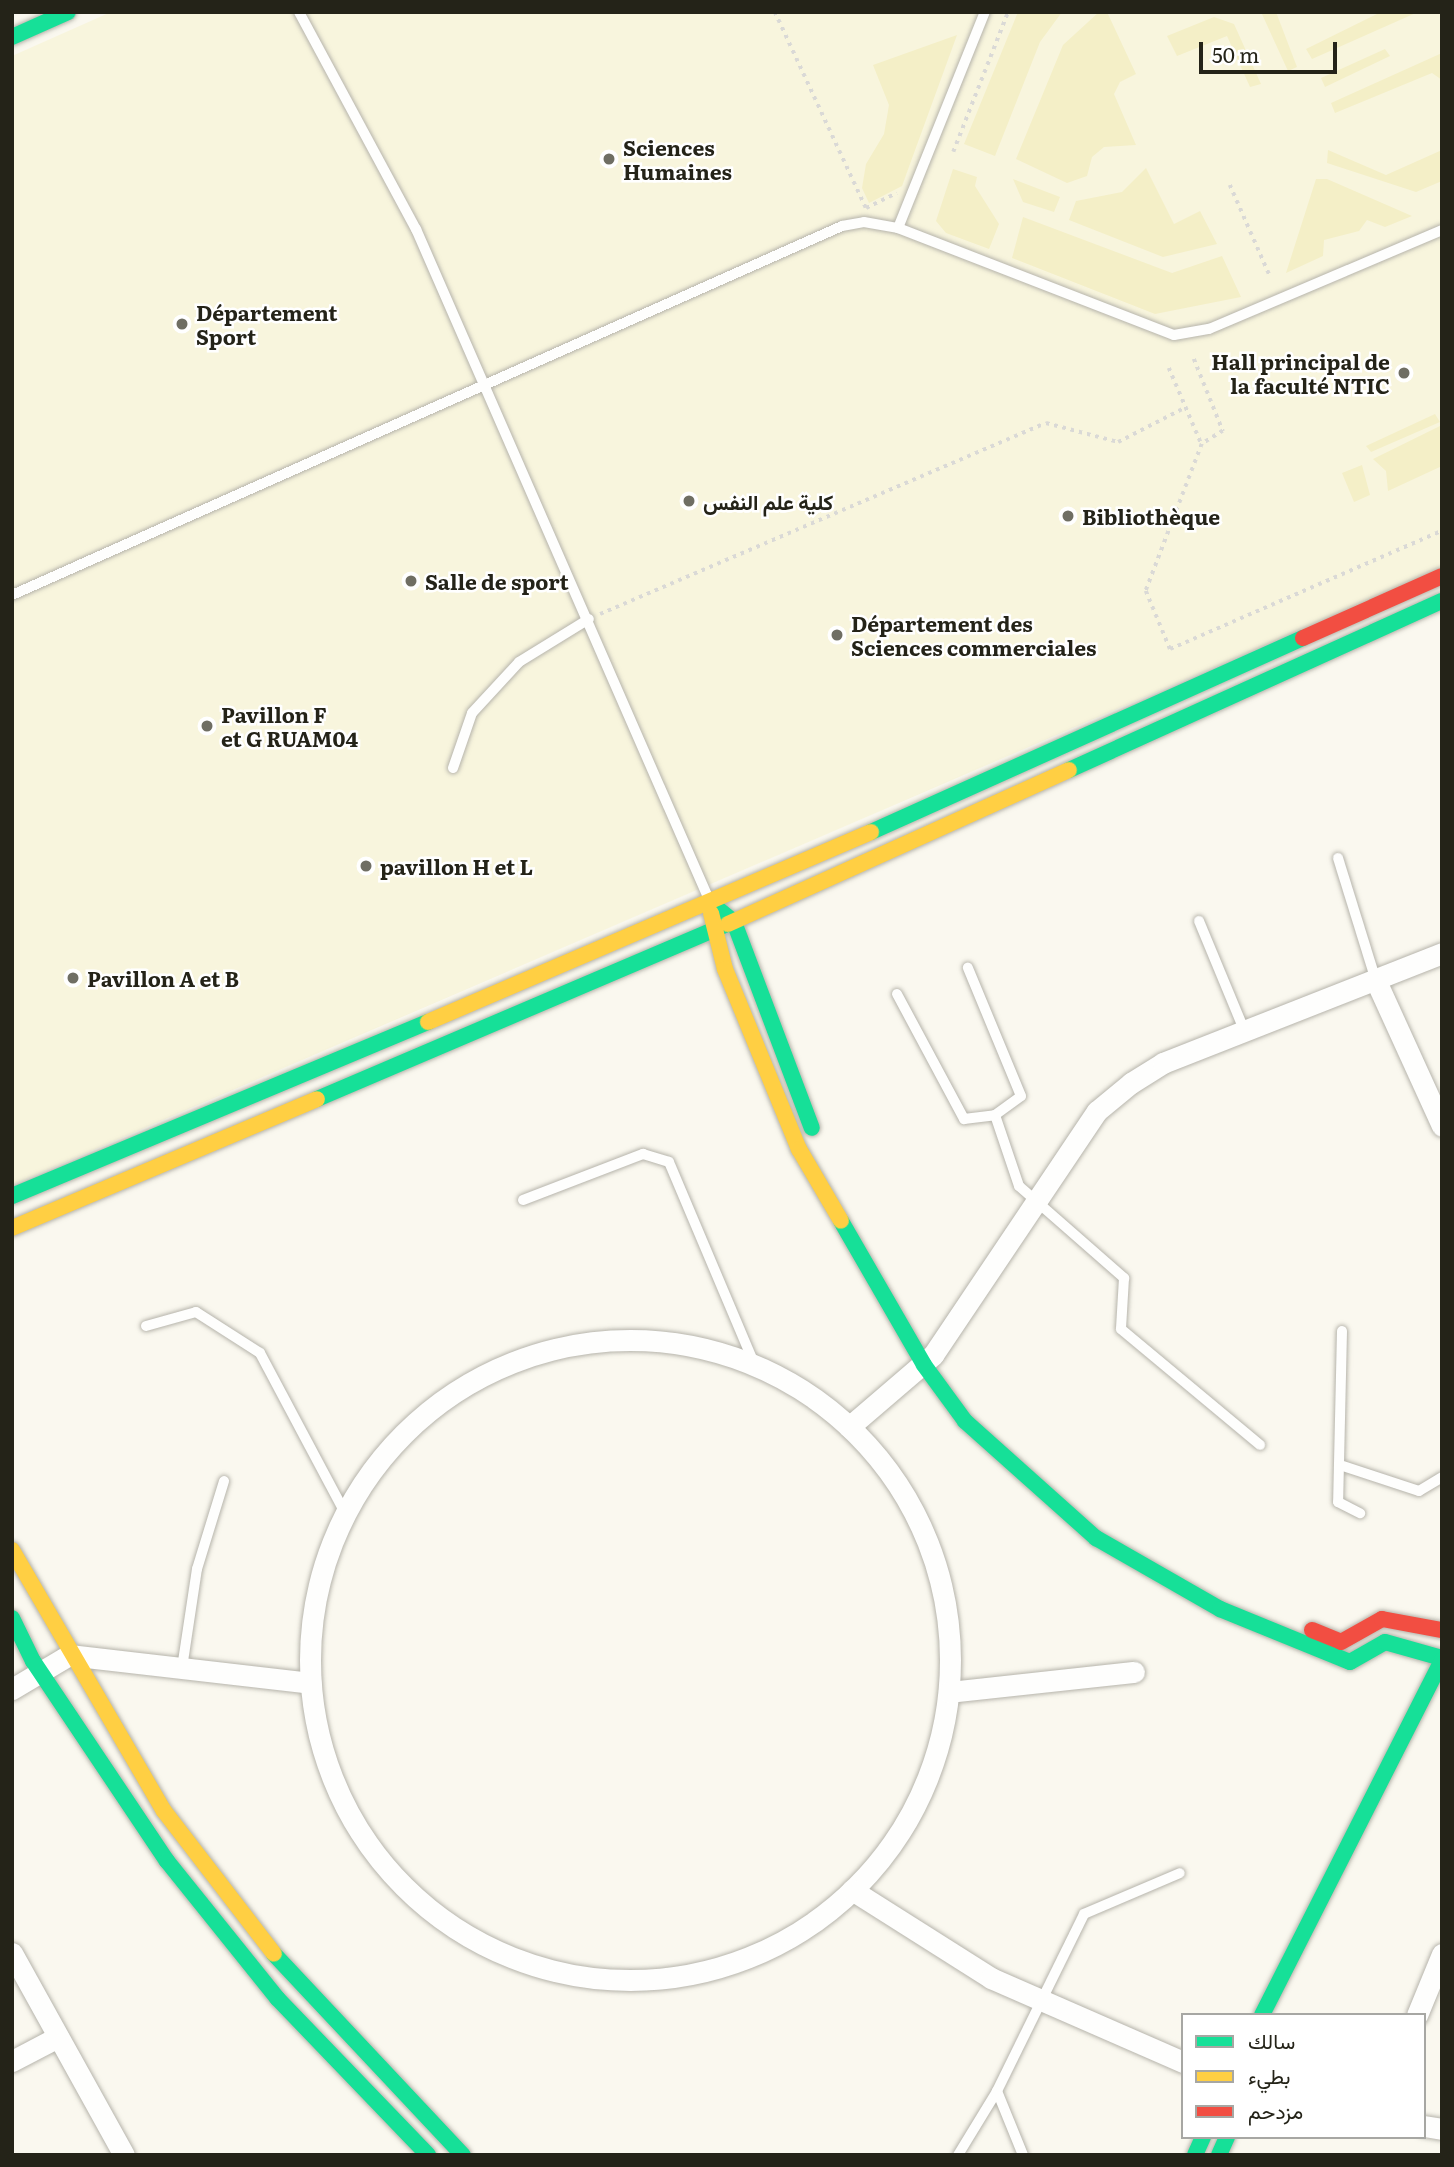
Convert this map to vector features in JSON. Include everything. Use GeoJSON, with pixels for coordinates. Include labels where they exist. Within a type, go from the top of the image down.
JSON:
{"type":"FeatureCollection","features":[{"type":"Feature","properties":{"kind":"main road"},"geometry":{"type":"LineString","coordinates":[[12,37],[68,12]]}},
{"type":"Feature","properties":{"kind":"main road"},"geometry":{"type":"LineString","coordinates":[[12,1196],[711,902],[1442,576]]}},
{"type":"Feature","properties":{"kind":"main road"},"geometry":{"type":"LineString","coordinates":[[12,1228],[734,922],[1442,601]]}},
{"type":"Feature","properties":{"kind":"main road"},"geometry":{"type":"LineString","coordinates":[[711,902],[734,922],[843,1198],[928,1360],[1000,1434],[1154,1556],[1341,1642],[1382,1619],[1442,1630]]}},
{"type":"Feature","properties":{"kind":"main road"},"geometry":{"type":"LineString","coordinates":[[711,902],[711,932],[799,1149],[965,1421],[1003,1458],[1148,1572],[1280,1639],[1350,1662],[1385,1642],[1442,1659],[1364,1823],[1344,1848],[1263,2013]]}},
{"type":"Feature","properties":{"kind":"main road"},"geometry":{"type":"LineString","coordinates":[[12,1550],[69,1656],[164,1811],[280,1962],[463,2155]]}},
{"type":"Feature","properties":{"kind":"main road"},"geometry":{"type":"LineString","coordinates":[[12,1618],[42,1674],[167,1861],[277,1998],[428,2155]]}},
{"type":"Feature","properties":{"kind":"main road"},"geometry":{"type":"LineString","coordinates":[[1290,2002],[1360,1854],[1364,1823]]}},
{"type":"Feature","properties":{"kind":"main road"},"geometry":{"type":"LineString","coordinates":[[1195,2155],[1202,2139]]}},
{"type":"Feature","properties":{"kind":"main road"},"geometry":{"type":"LineString","coordinates":[[1219,2155],[1226,2139]]}},
{"type":"Feature","properties":{"kind":"street"},"geometry":{"type":"LineString","coordinates":[[849,1427],[928,1360],[1097,1111],[1131,1083],[1163,1063],[1246,1034],[1442,953]]}},
{"type":"Feature","properties":{"kind":"street"},"geometry":{"type":"LineString","coordinates":[[1376,981],[1442,1126]]}},
{"type":"Feature","properties":{"kind":"street"},"geometry":{"type":"LineString","coordinates":[[615,1341],[658,1342],[754,1363],[849,1427],[902,1492],[932,1555],[947,1609],[949,1692],[923,1790],[882,1857],[852,1890],[783,1940],[704,1970],[619,1979],[577,1975],[506,1954],[424,1905],[366,1842],[328,1766],[310,1684],[315,1599],[344,1511],[420,1418],[454,1392],[531,1356],[615,1341]]}},
{"type":"Feature","properties":{"kind":"street"},"geometry":{"type":"LineString","coordinates":[[12,1689],[69,1656],[310,1684]]}},
{"type":"Feature","properties":{"kind":"street"},"geometry":{"type":"LineString","coordinates":[[949,1692],[1134,1672]]}},
{"type":"Feature","properties":{"kind":"street"},"geometry":{"type":"LineString","coordinates":[[852,1890],[991,1978],[1181,2061]]}},
{"type":"Feature","properties":{"kind":"street"},"geometry":{"type":"LineString","coordinates":[[12,1953],[124,2155]]}},
{"type":"Feature","properties":{"kind":"street"},"geometry":{"type":"LineString","coordinates":[[1419,2013],[1442,1954]]}},
{"type":"Feature","properties":{"kind":"street"},"geometry":{"type":"LineString","coordinates":[[12,2061],[58,2037]]}},
{"type":"Feature","properties":{"kind":"lane"},"geometry":{"type":"LineString","coordinates":[[299,12],[416,229],[487,383],[711,902]]}},
{"type":"Feature","properties":{"kind":"lane"},"geometry":{"type":"LineString","coordinates":[[898,228],[985,12]]}},
{"type":"Feature","properties":{"kind":"lane"},"geometry":{"type":"LineString","coordinates":[[12,594],[842,226],[864,222],[898,228],[1174,335],[1209,329],[1442,230]]}},
{"type":"Feature","properties":{"kind":"lane"},"geometry":{"type":"LineString","coordinates":[[453,768],[472,713],[511,670],[589,619]]}},
{"type":"Feature","properties":{"kind":"lane"},"geometry":{"type":"LineString","coordinates":[[1338,858],[1376,981]]}},
{"type":"Feature","properties":{"kind":"lane"},"geometry":{"type":"LineString","coordinates":[[1199,921],[1246,1034]]}},
{"type":"Feature","properties":{"kind":"lane"},"geometry":{"type":"LineString","coordinates":[[897,994],[964,1119],[995,1115],[1021,1096],[968,968]]}},
{"type":"Feature","properties":{"kind":"lane"},"geometry":{"type":"LineString","coordinates":[[995,1115],[1019,1186],[1034,1204],[1124,1278],[1121,1329],[1260,1445]]}},
{"type":"Feature","properties":{"kind":"lane"},"geometry":{"type":"LineString","coordinates":[[523,1200],[643,1154],[669,1162],[754,1363]]}},
{"type":"Feature","properties":{"kind":"lane"},"geometry":{"type":"LineString","coordinates":[[146,1326],[197,1312],[261,1353],[344,1511]]}},
{"type":"Feature","properties":{"kind":"lane"},"geometry":{"type":"LineString","coordinates":[[1342,1331],[1343,1466],[1338,1502],[1360,1513]]}},
{"type":"Feature","properties":{"kind":"lane"},"geometry":{"type":"LineString","coordinates":[[1343,1466],[1419,1491],[1442,1477]]}},
{"type":"Feature","properties":{"kind":"lane"},"geometry":{"type":"LineString","coordinates":[[182,1668],[197,1569],[224,1481]]}},
{"type":"Feature","properties":{"kind":"lane"},"geometry":{"type":"LineString","coordinates":[[958,2155],[997,2091],[1084,1914],[1180,1873]]}},
{"type":"Feature","properties":{"kind":"lane"},"geometry":{"type":"LineString","coordinates":[[997,2091],[1023,2155]]}},
{"type":"Feature","properties":{"kind":"path"},"geometry":{"type":"LineString","coordinates":[[775,12],[866,208],[906,184]]}},
{"type":"Feature","properties":{"kind":"path"},"geometry":{"type":"LineString","coordinates":[[953,152],[1008,12]]}},
{"type":"Feature","properties":{"kind":"path"},"geometry":{"type":"LineString","coordinates":[[1230,185],[1270,276]]}},
{"type":"Feature","properties":{"kind":"path"},"geometry":{"type":"LineString","coordinates":[[1194,359],[1223,431],[1202,444],[1146,591],[1170,649],[1442,531]]}},
{"type":"Feature","properties":{"kind":"path"},"geometry":{"type":"LineString","coordinates":[[1169,368],[1202,444]]}},
{"type":"Feature","properties":{"kind":"path"},"geometry":{"type":"LineString","coordinates":[[589,619],[1046,424],[1118,442],[1186,407]]}},
{"type":"Feature","properties":{"kind":"shaded area"},"geometry":{"type":"Polygon","coordinates":[[[111,12],[1442,12],[1442,569],[12,1185],[12,56],[111,12]]]}},
{"type":"Feature","properties":{"kind":"shaded area"},"geometry":{"type":"Polygon","coordinates":[[[1018,12],[1062,12],[1040,42],[995,156],[964,144],[1018,12]]]}},
{"type":"Feature","properties":{"kind":"shaded area"},"geometry":{"type":"Polygon","coordinates":[[[1099,12],[1107,12],[1136,74],[1120,82],[1114,94],[1136,145],[1104,147],[1092,157],[1087,176],[1067,183],[1016,159],[1063,45],[1099,12]]]}},
{"type":"Feature","properties":{"kind":"shaded area"},"geometry":{"type":"Polygon","coordinates":[[[1261,12],[1276,12],[1297,67],[1288,71],[1261,12]]]}},
{"type":"Feature","properties":{"kind":"shaded area"},"geometry":{"type":"Polygon","coordinates":[[[1381,12],[1418,12],[1312,59],[1306,49],[1381,12]]]}},
{"type":"Feature","properties":{"kind":"shaded area"},"geometry":{"type":"Polygon","coordinates":[[[1214,17],[1234,24],[1261,84],[1250,87],[1227,36],[1177,56],[1167,36],[1214,17]]]}},
{"type":"Feature","properties":{"kind":"shaded area"},"geometry":{"type":"Polygon","coordinates":[[[957,35],[902,186],[869,203],[862,188],[866,164],[884,134],[889,105],[873,65],[957,35]]]}},
{"type":"Feature","properties":{"kind":"shaded area"},"geometry":{"type":"Polygon","coordinates":[[[1385,49],[1390,56],[1325,87],[1321,78],[1385,49]]]}},
{"type":"Feature","properties":{"kind":"shaded area"},"geometry":{"type":"Polygon","coordinates":[[[1442,53],[1442,80],[1432,73],[1335,113],[1331,103],[1442,53]]]}},
{"type":"Feature","properties":{"kind":"shaded area"},"geometry":{"type":"Polygon","coordinates":[[[1328,150],[1386,175],[1442,150],[1442,181],[1416,192],[1327,163],[1328,150]]]}},
{"type":"Feature","properties":{"kind":"shaded area"},"geometry":{"type":"Polygon","coordinates":[[[1146,168],[1174,224],[1200,211],[1217,244],[1163,257],[1069,220],[1076,201],[1122,192],[1146,168]]]}},
{"type":"Feature","properties":{"kind":"shaded area"},"geometry":{"type":"Polygon","coordinates":[[[953,169],[977,177],[975,186],[999,224],[989,249],[946,233],[936,221],[953,169]]]}},
{"type":"Feature","properties":{"kind":"shaded area"},"geometry":{"type":"Polygon","coordinates":[[[1013,179],[1060,197],[1054,212],[1023,202],[1013,179]]]}},
{"type":"Feature","properties":{"kind":"shaded area"},"geometry":{"type":"Polygon","coordinates":[[[1316,179],[1327,179],[1412,216],[1385,227],[1367,220],[1359,231],[1324,240],[1323,256],[1286,273],[1316,179]]]}},
{"type":"Feature","properties":{"kind":"shaded area"},"geometry":{"type":"Polygon","coordinates":[[[1023,217],[1172,273],[1222,256],[1241,297],[1155,314],[1012,258],[1023,217]]]}},
{"type":"Feature","properties":{"kind":"shaded area"},"geometry":{"type":"Polygon","coordinates":[[[1435,414],[1440,422],[1371,452],[1366,446],[1435,414]]]}},
{"type":"Feature","properties":{"kind":"shaded area"},"geometry":{"type":"Polygon","coordinates":[[[1442,425],[1442,466],[1388,491],[1386,471],[1373,459],[1442,425]]]}},
{"type":"Feature","properties":{"kind":"shaded area"},"geometry":{"type":"Polygon","coordinates":[[[1362,465],[1370,495],[1354,502],[1342,473],[1362,465]]]}},
{"type":"Feature","properties":{"kind":"traffic: fast"},"geometry":{"type":"LineString","coordinates":[[12,37],[68,12]]}},
{"type":"Feature","properties":{"kind":"traffic: fast"},"geometry":{"type":"LineString","coordinates":[[1069,770],[1442,601]]}},
{"type":"Feature","properties":{"kind":"traffic: fast"},"geometry":{"type":"LineString","coordinates":[[871,832],[1303,638]]}},
{"type":"Feature","properties":{"kind":"traffic: fast"},"geometry":{"type":"LineString","coordinates":[[718,909],[734,922],[812,1128]]}},
{"type":"Feature","properties":{"kind":"traffic: fast"},"geometry":{"type":"LineString","coordinates":[[317,1099],[728,924]]}},
{"type":"Feature","properties":{"kind":"traffic: fast"},"geometry":{"type":"LineString","coordinates":[[12,1196],[428,1022]]}},
{"type":"Feature","properties":{"kind":"traffic: fast"},"geometry":{"type":"LineString","coordinates":[[841,1221],[924,1365],[965,1421],[1096,1538],[1220,1609],[1350,1662],[1385,1642],[1442,1658]]}},
{"type":"Feature","properties":{"kind":"traffic: fast"},"geometry":{"type":"LineString","coordinates":[[12,1618],[33,1661],[167,1861],[277,1998],[428,2155]]}},
{"type":"Feature","properties":{"kind":"traffic: fast"},"geometry":{"type":"LineString","coordinates":[[1263,2013],[1442,1660]]}},
{"type":"Feature","properties":{"kind":"traffic: fast"},"geometry":{"type":"LineString","coordinates":[[274,1954],[463,2155]]}},
{"type":"Feature","properties":{"kind":"traffic: fast"},"geometry":{"type":"LineString","coordinates":[[1195,2155],[1202,2139]]}},
{"type":"Feature","properties":{"kind":"traffic: fast"},"geometry":{"type":"LineString","coordinates":[[1219,2155],[1226,2139]]}},
{"type":"Feature","properties":{"kind":"traffic: slow"},"geometry":{"type":"LineString","coordinates":[[728,924],[1069,770]]}},
{"type":"Feature","properties":{"kind":"traffic: slow"},"geometry":{"type":"LineString","coordinates":[[428,1022],[871,832]]}},
{"type":"Feature","properties":{"kind":"traffic: slow"},"geometry":{"type":"LineString","coordinates":[[711,913],[725,969],[799,1149],[841,1221]]}},
{"type":"Feature","properties":{"kind":"traffic: slow"},"geometry":{"type":"LineString","coordinates":[[12,1228],[317,1099]]}},
{"type":"Feature","properties":{"kind":"traffic: slow"},"geometry":{"type":"LineString","coordinates":[[12,1550],[164,1811],[274,1954]]}},
{"type":"Feature","properties":{"kind":"traffic: jam"},"geometry":{"type":"LineString","coordinates":[[1303,638],[1442,576]]}},
{"type":"Feature","properties":{"kind":"traffic: jam"},"geometry":{"type":"LineString","coordinates":[[1312,1630],[1341,1642],[1382,1619],[1442,1630]]}},
{"type":"Feature","properties":{"kind":"place","name":"Sciences Humaines"},"geometry":{"type":"Point","coordinates":[609,159]}},
{"type":"Feature","properties":{"kind":"place","name":"Département Sport"},"geometry":{"type":"Point","coordinates":[182,324]}},
{"type":"Feature","properties":{"kind":"place","name":"Hall principal de la faculté NTIC"},"geometry":{"type":"Point","coordinates":[1404,373]}},
{"type":"Feature","properties":{"kind":"place","name":"كلية علم النفس"},"geometry":{"type":"Point","coordinates":[689,501]}},
{"type":"Feature","properties":{"kind":"place","name":"Bibliothèque"},"geometry":{"type":"Point","coordinates":[1068,516]}},
{"type":"Feature","properties":{"kind":"place","name":"Salle de sport"},"geometry":{"type":"Point","coordinates":[411,581]}},
{"type":"Feature","properties":{"kind":"place","name":"Département des Sciences commerciales"},"geometry":{"type":"Point","coordinates":[837,635]}},
{"type":"Feature","properties":{"kind":"place","name":"Pavillon F et G RUAM04"},"geometry":{"type":"Point","coordinates":[207,726]}},
{"type":"Feature","properties":{"kind":"place","name":"pavillon H et L"},"geometry":{"type":"Point","coordinates":[366,866]}},
{"type":"Feature","properties":{"kind":"place","name":"Pavillon A et B"},"geometry":{"type":"Point","coordinates":[73,978]}}]}
